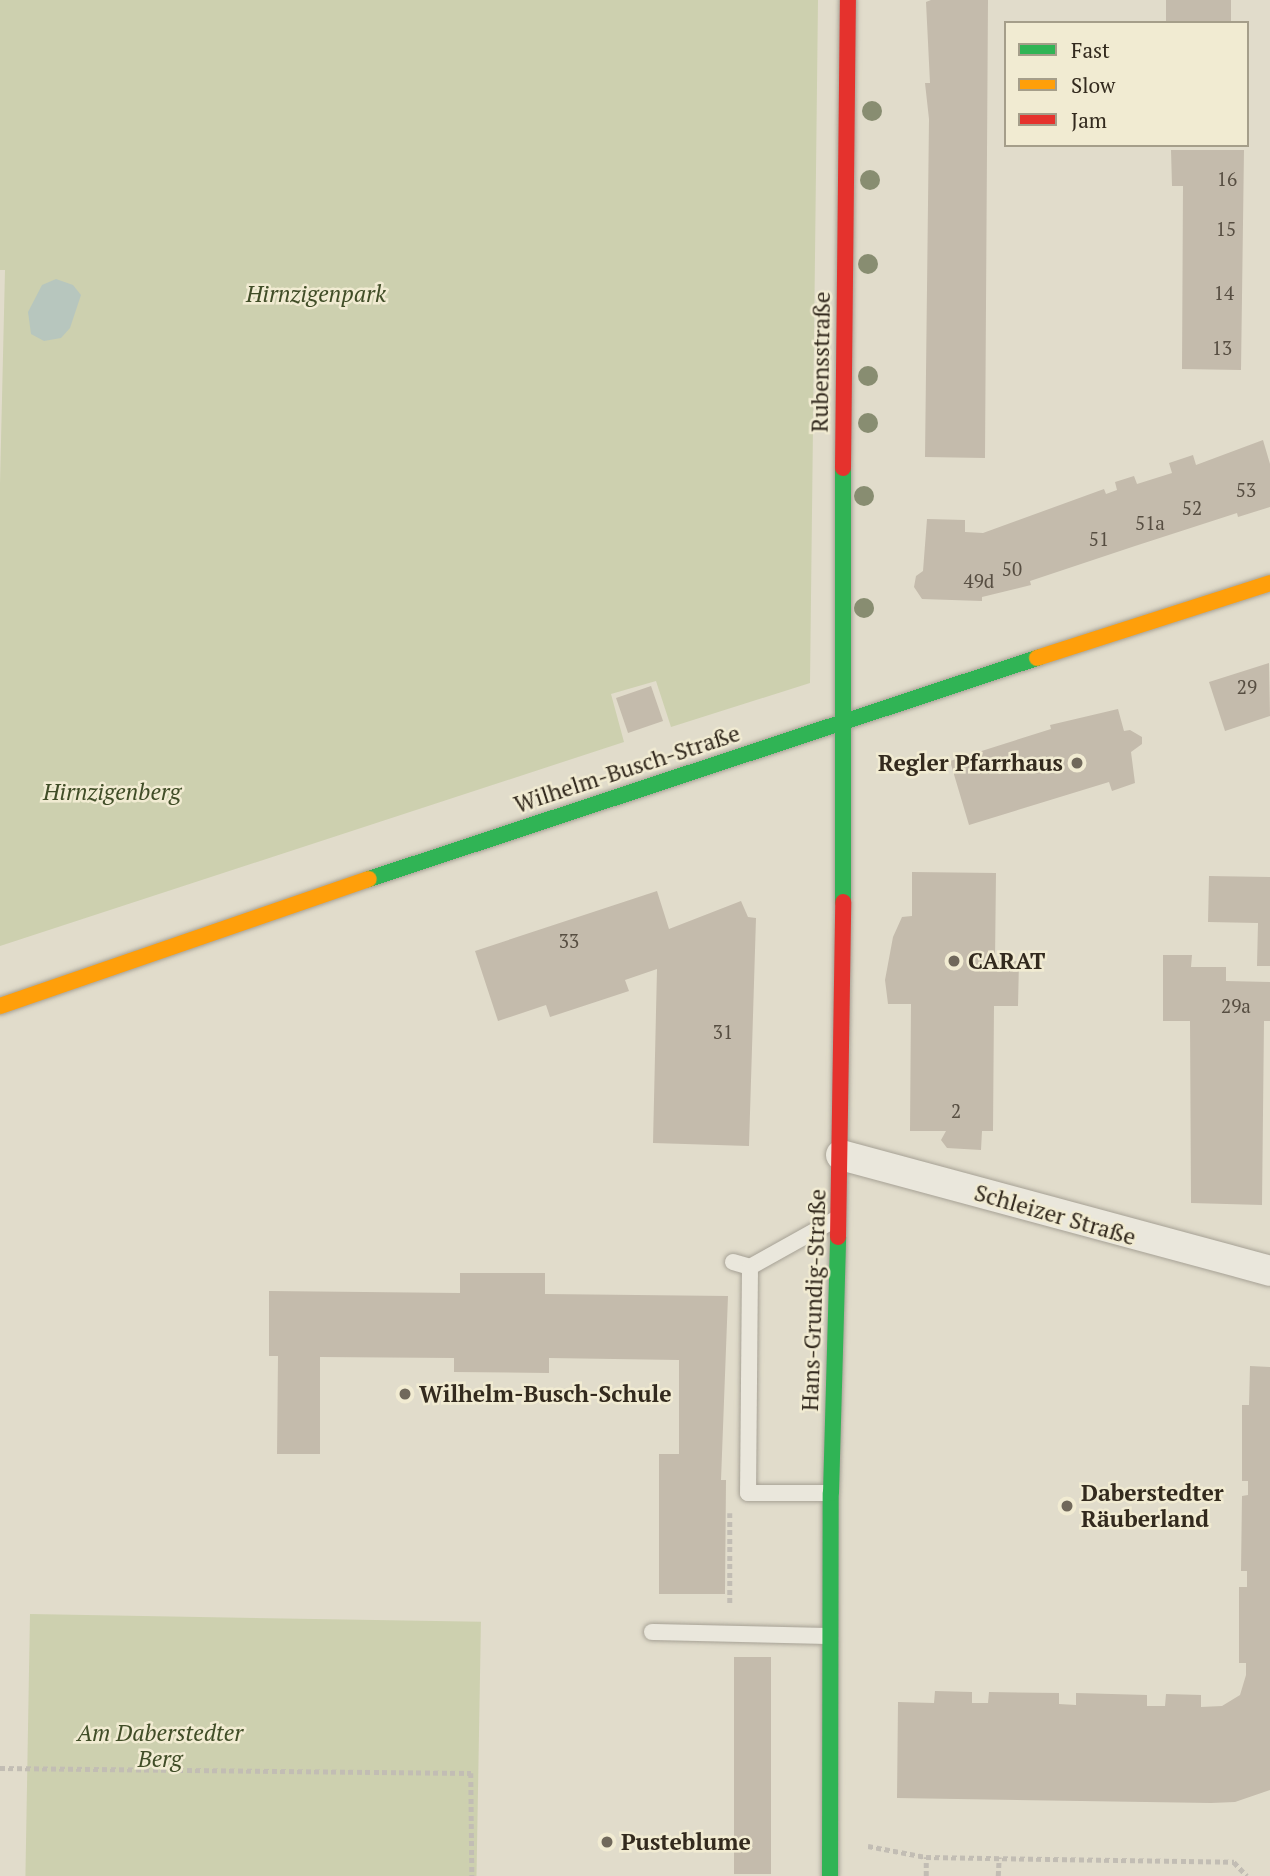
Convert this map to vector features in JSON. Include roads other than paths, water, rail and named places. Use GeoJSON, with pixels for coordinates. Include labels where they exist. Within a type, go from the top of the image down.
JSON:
{"type":"FeatureCollection","features":[{"type":"Feature","properties":{"kind":"street","name":"Rubensstraße"},"geometry":{"type":"LineString","coordinates":[[841,725],[848,0]]}},
{"type":"Feature","properties":{"kind":"street","name":"Wilhelm-Busch-Straße"},"geometry":{"type":"LineString","coordinates":[[0,1006],[691,769],[841,725],[1270,583]]}},
{"type":"Feature","properties":{"kind":"street","name":"Hans-Grundig-Straße"},"geometry":{"type":"LineString","coordinates":[[830,1876],[831,1493],[841,1155],[841,725]]}},
{"type":"Feature","properties":{"kind":"street","name":"Schleizer Straße"},"geometry":{"type":"LineString","coordinates":[[841,1155],[1270,1271]]}},
{"type":"Feature","properties":{"kind":"lane"},"geometry":{"type":"LineString","coordinates":[[733,1262],[750,1267],[838,1217]]}},
{"type":"Feature","properties":{"kind":"lane"},"geometry":{"type":"LineString","coordinates":[[750,1267],[748,1493],[831,1493]]}},
{"type":"Feature","properties":{"kind":"lane"},"geometry":{"type":"LineString","coordinates":[[652,1632],[830,1636]]}},
{"type":"Feature","properties":{"kind":"place","name":"Regler Pfarrhaus"},"geometry":{"type":"Point","coordinates":[1077,763]}},
{"type":"Feature","properties":{"kind":"place","name":"CARAT"},"geometry":{"type":"Point","coordinates":[954,961]}},
{"type":"Feature","properties":{"kind":"place","name":"Wilhelm-Busch-Schule"},"geometry":{"type":"Point","coordinates":[405,1394]}},
{"type":"Feature","properties":{"kind":"place","name":"Daberstedter Räuberland"},"geometry":{"type":"Point","coordinates":[1067,1506]}},
{"type":"Feature","properties":{"kind":"place","name":"Pusteblume"},"geometry":{"type":"Point","coordinates":[607,1842]}},
{"type":"Feature","properties":{"kind":"park label","name":"Hirnzigenpark"},"geometry":{"type":"Point","coordinates":[316,294]}},
{"type":"Feature","properties":{"kind":"park label","name":"Hirnzigenberg"},"geometry":{"type":"Point","coordinates":[112,792]}},
{"type":"Feature","properties":{"kind":"park label","name":"Am Daberstedter Berg"},"geometry":{"type":"Point","coordinates":[160,1746]}}]}
